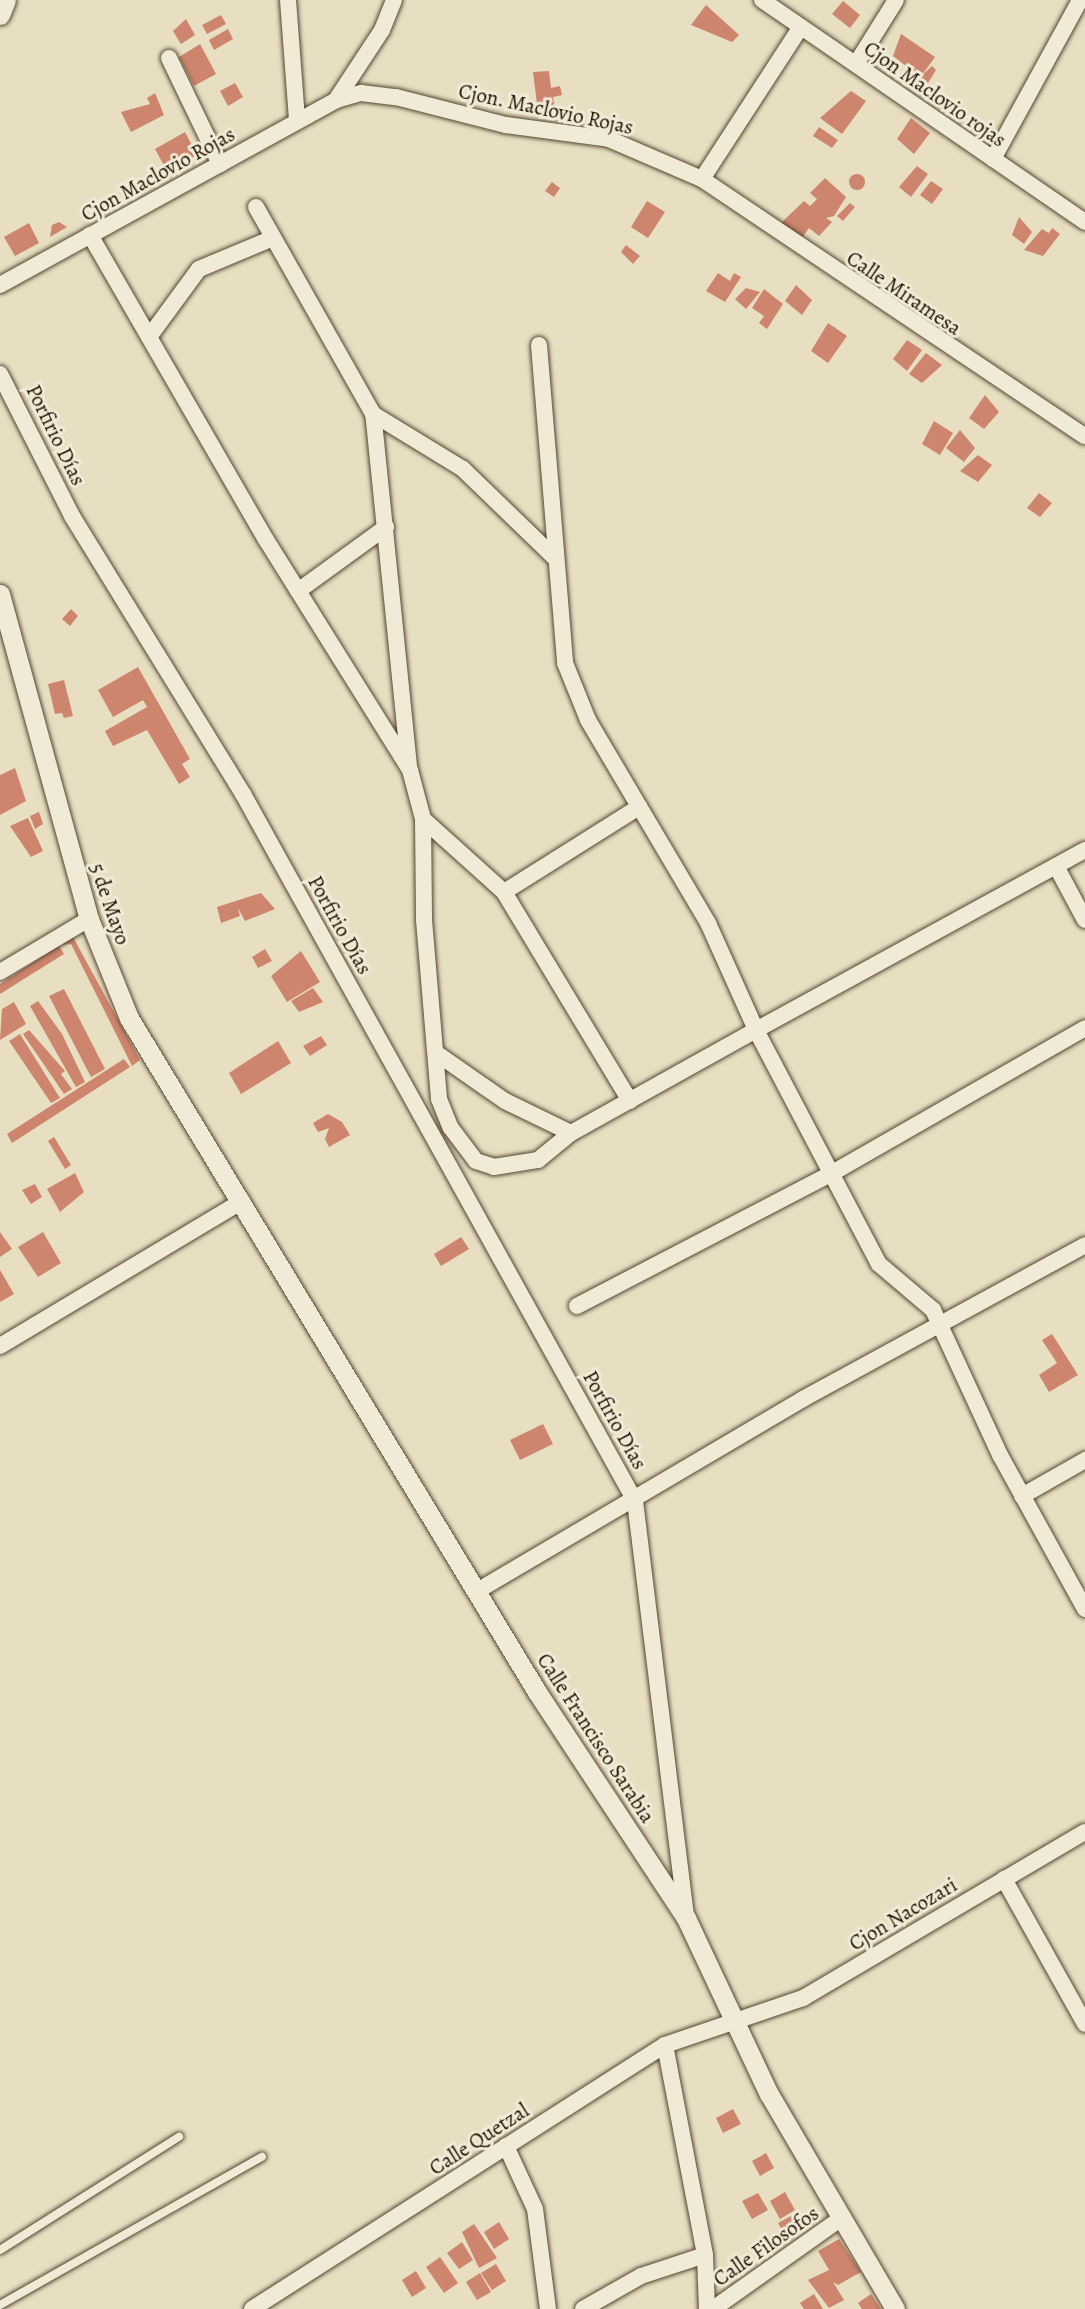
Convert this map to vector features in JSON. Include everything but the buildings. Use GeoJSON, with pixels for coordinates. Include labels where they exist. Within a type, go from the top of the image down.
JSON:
{"type":"FeatureCollection","features":[{"type":"Feature","properties":{"kind":"street"},"geometry":{"type":"LineString","coordinates":[[0,15],[6,0]]}},
{"type":"Feature","properties":{"kind":"street"},"geometry":{"type":"LineString","coordinates":[[288,0],[297,121]]}},
{"type":"Feature","properties":{"kind":"street"},"geometry":{"type":"LineString","coordinates":[[336,100],[382,30],[394,0]]}},
{"type":"Feature","properties":{"kind":"street","name":"Cjon Maclovio rojas"},"geometry":{"type":"LineString","coordinates":[[762,0],[1085,222]]}},
{"type":"Feature","properties":{"kind":"street"},"geometry":{"type":"LineString","coordinates":[[856,64],[896,0]]}},
{"type":"Feature","properties":{"kind":"street"},"geometry":{"type":"LineString","coordinates":[[993,159],[1080,0]]}},
{"type":"Feature","properties":{"kind":"street"},"geometry":{"type":"LineString","coordinates":[[702,179],[800,28]]}},
{"type":"Feature","properties":{"kind":"street"},"geometry":{"type":"LineString","coordinates":[[169,58],[220,164]]}},
{"type":"Feature","properties":{"kind":"street","name":"Cjon. Maclovio Rojas"},"geometry":{"type":"LineString","coordinates":[[336,100],[361,93],[397,97],[506,125],[609,139],[702,179]]}},
{"type":"Feature","properties":{"kind":"street","name":"Cjon Maclovio Rojas"},"geometry":{"type":"LineString","coordinates":[[0,285],[336,100]]}},
{"type":"Feature","properties":{"kind":"street","name":"Calle Miramesa"},"geometry":{"type":"LineString","coordinates":[[702,179],[1085,436]]}},
{"type":"Feature","properties":{"kind":"street"},"geometry":{"type":"LineString","coordinates":[[256,207],[373,414],[410,769],[423,818],[424,920],[439,1055],[439,1099],[451,1128],[476,1161],[494,1167],[538,1160],[571,1133],[630,1101],[752,1023],[1085,850]]}},
{"type":"Feature","properties":{"kind":"street"},"geometry":{"type":"LineString","coordinates":[[90,235],[298,591],[410,769]]}},
{"type":"Feature","properties":{"kind":"street"},"geometry":{"type":"LineString","coordinates":[[149,337],[199,269],[273,237]]}},
{"type":"Feature","properties":{"kind":"street"},"geometry":{"type":"LineString","coordinates":[[539,345],[565,663],[588,720],[708,923],[752,1023],[834,1172],[879,1264],[923,1298],[1022,1496],[1085,1609]]}},
{"type":"Feature","properties":{"kind":"street","name":"Porfirio Días"},"geometry":{"type":"LineString","coordinates":[[0,374],[5,390],[72,516],[243,794],[635,1501]]}},
{"type":"Feature","properties":{"kind":"street"},"geometry":{"type":"LineString","coordinates":[[373,414],[463,469],[556,559]]}},
{"type":"Feature","properties":{"kind":"street"},"geometry":{"type":"LineString","coordinates":[[298,591],[386,527]]}},
{"type":"Feature","properties":{"kind":"street","name":"5 de Mayo"},"geometry":{"type":"LineString","coordinates":[[1,605],[89,919],[129,1018],[242,1201]]}},
{"type":"Feature","properties":{"kind":"street"},"geometry":{"type":"LineString","coordinates":[[504,892],[639,807]]}},
{"type":"Feature","properties":{"kind":"street"},"geometry":{"type":"LineString","coordinates":[[423,818],[504,892],[630,1101]]}},
{"type":"Feature","properties":{"kind":"street"},"geometry":{"type":"LineString","coordinates":[[1056,866],[1085,920]]}},
{"type":"Feature","properties":{"kind":"street"},"geometry":{"type":"LineString","coordinates":[[0,972],[89,919]]}},
{"type":"Feature","properties":{"kind":"street"},"geometry":{"type":"LineString","coordinates":[[577,1306],[834,1172],[1085,1028]]}},
{"type":"Feature","properties":{"kind":"street"},"geometry":{"type":"LineString","coordinates":[[439,1055],[505,1101],[571,1133]]}},
{"type":"Feature","properties":{"kind":"street"},"geometry":{"type":"LineString","coordinates":[[0,1346],[242,1201]]}},
{"type":"Feature","properties":{"kind":"street","name":"Calle Francisco Sarabia"},"geometry":{"type":"LineString","coordinates":[[242,1201],[477,1591],[686,1918],[769,2094],[895,2309]]}},
{"type":"Feature","properties":{"kind":"street"},"geometry":{"type":"LineString","coordinates":[[477,1591],[937,1324],[1085,1245]]}},
{"type":"Feature","properties":{"kind":"street"},"geometry":{"type":"LineString","coordinates":[[1022,1496],[1085,1460]]}},
{"type":"Feature","properties":{"kind":"street"},"geometry":{"type":"LineString","coordinates":[[635,1501],[686,1918]]}},
{"type":"Feature","properties":{"kind":"street","name":"Cjon Nacozari"},"geometry":{"type":"LineString","coordinates":[[736,2021],[803,1998],[1085,1832]]}},
{"type":"Feature","properties":{"kind":"street"},"geometry":{"type":"LineString","coordinates":[[1004,1878],[1085,2024]]}},
{"type":"Feature","properties":{"kind":"street","name":"Calle Quetzal"},"geometry":{"type":"LineString","coordinates":[[256,2308],[665,2045],[736,2021]]}},
{"type":"Feature","properties":{"kind":"street"},"geometry":{"type":"LineString","coordinates":[[665,2045],[705,2255],[707,2309]]}},
{"type":"Feature","properties":{"kind":"street"},"geometry":{"type":"LineString","coordinates":[[506,2146],[535,2209],[548,2309]]}},
{"type":"Feature","properties":{"kind":"street","name":"Calle Filosofos"},"geometry":{"type":"LineString","coordinates":[[713,2309],[842,2217]]}},
{"type":"Feature","properties":{"kind":"street"},"geometry":{"type":"LineString","coordinates":[[583,2309],[641,2276],[705,2255]]}},
{"type":"Feature","properties":{"kind":"lane"},"geometry":{"type":"LineString","coordinates":[[0,2250],[179,2137]]}},
{"type":"Feature","properties":{"kind":"lane"},"geometry":{"type":"LineString","coordinates":[[0,2305],[262,2157]]}}]}
